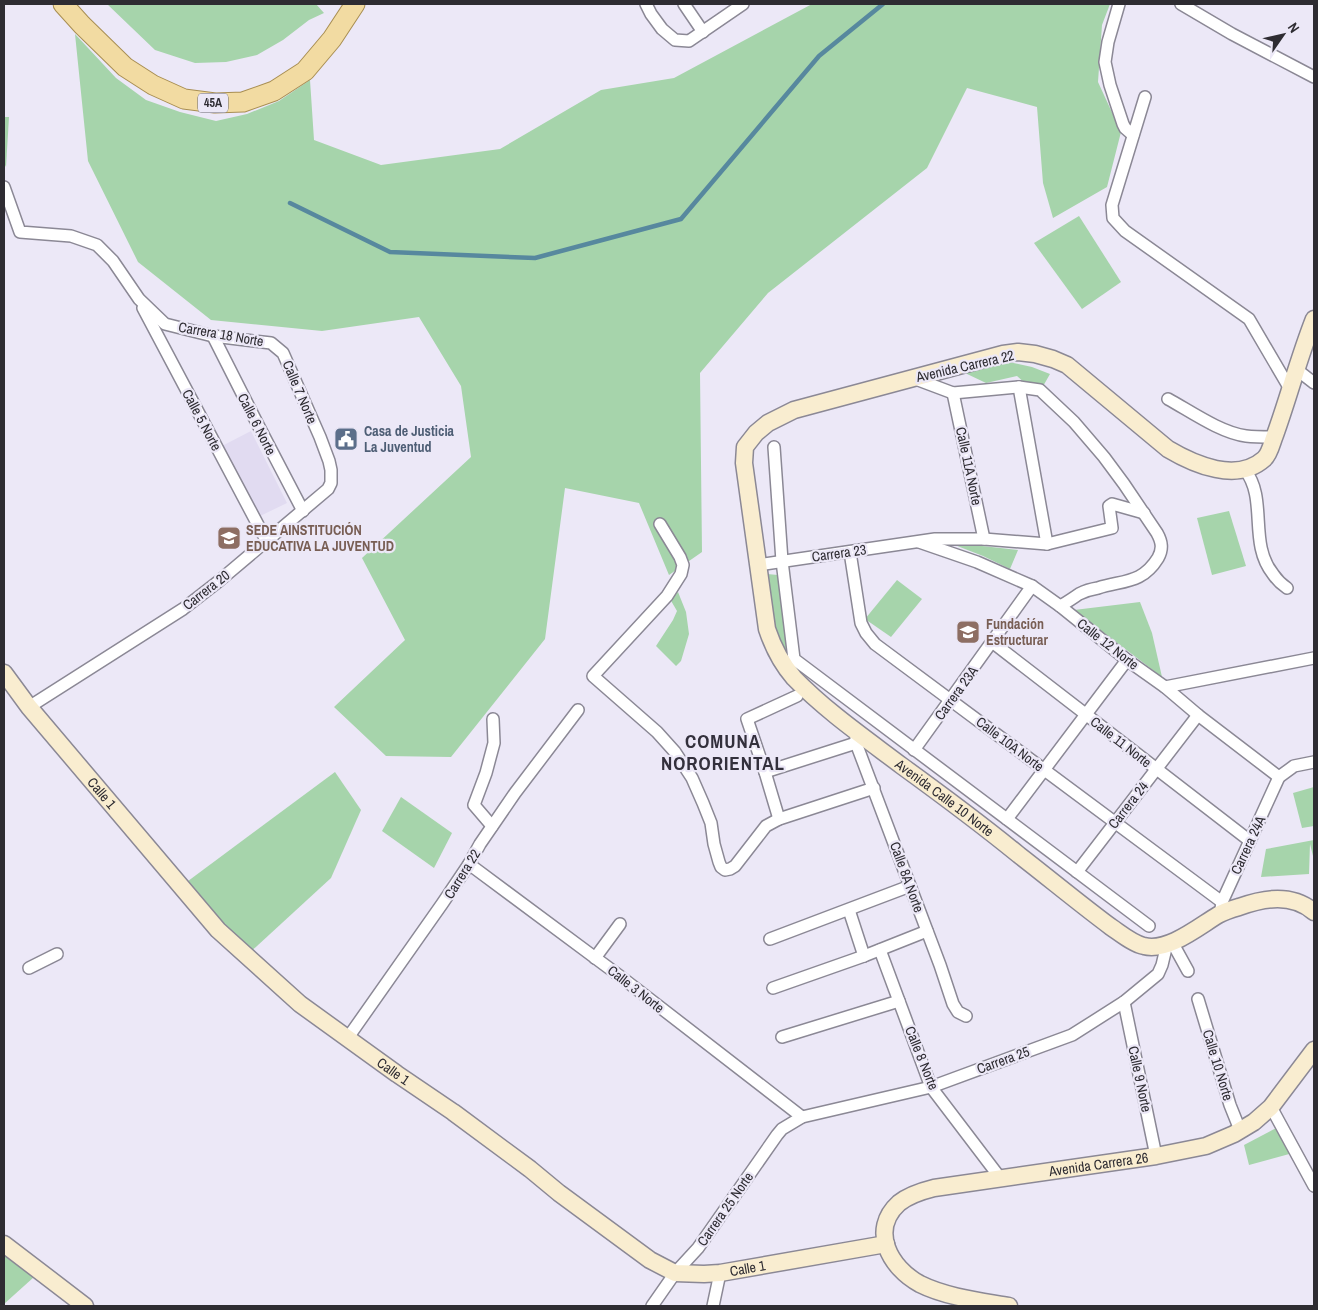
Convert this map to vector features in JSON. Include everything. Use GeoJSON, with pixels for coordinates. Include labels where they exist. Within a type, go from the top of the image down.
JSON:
{"type":"FeatureCollection","features":[{"type":"Feature","properties":{"kind":"main road","name":"45A"},"geometry":{"type":"LineString","coordinates":[[63,4],[82,25],[132,72],[153,85],[184,99],[215,103],[243,102],[274,91],[305,72],[332,40],[356,4]]}},
{"type":"Feature","properties":{"kind":"street"},"geometry":{"type":"LineString","coordinates":[[646,4],[662,29],[675,40],[690,40],[743,4]]}},
{"type":"Feature","properties":{"kind":"street"},"geometry":{"type":"LineString","coordinates":[[684,4],[703,32]]}},
{"type":"Feature","properties":{"kind":"street"},"geometry":{"type":"LineString","coordinates":[[1119,4],[1108,42],[1105,62],[1110,85],[1123,124],[1133,135]]}},
{"type":"Feature","properties":{"kind":"street"},"geometry":{"type":"LineString","coordinates":[[1181,4],[1232,34],[1314,77]]}},
{"type":"Feature","properties":{"kind":"street"},"geometry":{"type":"LineString","coordinates":[[1145,97],[1112,205],[1113,218],[1125,231],[1249,319],[1290,389]]}},
{"type":"Feature","properties":{"kind":"street","name":"Carrera 18 Norte"},"geometry":{"type":"LineString","coordinates":[[4,187],[20,232],[71,236],[97,245],[114,261],[138,299],[166,324],[213,336],[271,343],[279,348]]}},
{"type":"Feature","properties":{"kind":"street","name":"Calle 5 Norte"},"geometry":{"type":"LineString","coordinates":[[138,299],[266,540]]}},
{"type":"Feature","properties":{"kind":"street"},"geometry":{"type":"LineString","coordinates":[[1287,588],[1281,584],[1266,566],[1259,540],[1255,488],[1250,468],[1266,458],[1314,319]]}},
{"type":"Feature","properties":{"kind":"street","name":"Calle 6 Norte"},"geometry":{"type":"LineString","coordinates":[[213,336],[302,511]]}},
{"type":"Feature","properties":{"kind":"street","name":"Calle 7 Norte"},"geometry":{"type":"LineString","coordinates":[[279,348],[284,353],[320,437]]}},
{"type":"Feature","properties":{"kind":"street","name":"Avenida Carrera 22"},"geometry":{"type":"LineString","coordinates":[[745,447],[756,433],[768,423],[794,410],[1003,354],[1018,352],[1035,354],[1067,365],[1168,449],[1186,460],[1202,466],[1224,470],[1250,468]]}},
{"type":"Feature","properties":{"kind":"street"},"geometry":{"type":"LineString","coordinates":[[1296,369],[1314,383]]}},
{"type":"Feature","properties":{"kind":"street"},"geometry":{"type":"LineString","coordinates":[[913,378],[953,393],[1019,387],[1040,390],[1074,422],[1109,464],[1144,513],[1161,540],[1162,549],[1150,568],[1144,574],[1123,582],[1080,594],[1060,606]]}},
{"type":"Feature","properties":{"kind":"street"},"geometry":{"type":"LineString","coordinates":[[1019,387],[1047,544]]}},
{"type":"Feature","properties":{"kind":"street","name":"Calle 11A Norte"},"geometry":{"type":"LineString","coordinates":[[953,393],[984,539]]}},
{"type":"Feature","properties":{"kind":"street"},"geometry":{"type":"LineString","coordinates":[[1168,399],[1208,422],[1235,434],[1274,437]]}},
{"type":"Feature","properties":{"kind":"street","name":"Carrera 20"},"geometry":{"type":"LineString","coordinates":[[29,707],[183,608],[220,581],[328,489],[331,483],[331,470],[320,437]]}},
{"type":"Feature","properties":{"kind":"street","name":"Avenida Calle 10 Norte"},"geometry":{"type":"LineString","coordinates":[[745,447],[744,463],[767,629],[773,646],[783,664],[857,738],[956,806],[1086,908],[1124,936],[1142,946],[1153,947],[1170,943],[1221,907],[1279,898],[1299,902],[1314,912]]}},
{"type":"Feature","properties":{"kind":"street"},"geometry":{"type":"LineString","coordinates":[[774,447],[782,561],[794,659],[1149,926]]}},
{"type":"Feature","properties":{"kind":"street"},"geometry":{"type":"LineString","coordinates":[[920,542],[935,539],[984,539],[1047,544],[1112,528],[1109,506],[1112,504],[1144,513]]}},
{"type":"Feature","properties":{"kind":"street"},"geometry":{"type":"LineString","coordinates":[[660,524],[680,556],[683,565],[681,574],[667,596],[593,676],[656,732],[678,756],[692,778],[711,823],[720,866],[725,870],[730,870],[766,826],[779,819],[874,788]]}},
{"type":"Feature","properties":{"kind":"street","name":"Carrera 23"},"geometry":{"type":"LineString","coordinates":[[758,565],[920,542]]}},
{"type":"Feature","properties":{"kind":"street","name":"Calle 12 Norte"},"geometry":{"type":"LineString","coordinates":[[920,542],[977,562],[1032,586],[1279,777]]}},
{"type":"Feature","properties":{"kind":"street","name":"Calle 10A Norte"},"geometry":{"type":"LineString","coordinates":[[850,552],[861,623],[875,644],[1115,822],[1221,907]]}},
{"type":"Feature","properties":{"kind":"street","name":"Carrera 23A"},"geometry":{"type":"LineString","coordinates":[[914,750],[1032,586]]}},
{"type":"Feature","properties":{"kind":"street","name":"Calle 11 Norte"},"geometry":{"type":"LineString","coordinates":[[992,642],[1250,841]]}},
{"type":"Feature","properties":{"kind":"street"},"geometry":{"type":"LineString","coordinates":[[1165,688],[1314,658]]}},
{"type":"Feature","properties":{"kind":"street"},"geometry":{"type":"LineString","coordinates":[[1006,819],[1127,660]]}},
{"type":"Feature","properties":{"kind":"street","name":"Calle 1"},"geometry":{"type":"LineString","coordinates":[[4,673],[29,707],[218,930],[300,1004],[453,1112],[650,1260],[675,1273],[720,1273],[886,1244]]}},
{"type":"Feature","properties":{"kind":"street"},"geometry":{"type":"LineString","coordinates":[[779,819],[747,719],[797,696]]}},
{"type":"Feature","properties":{"kind":"street","name":"Carrera 22"},"geometry":{"type":"LineString","coordinates":[[347,1038],[442,904],[515,793],[578,710]]}},
{"type":"Feature","properties":{"kind":"street","name":"Carrera 24"},"geometry":{"type":"LineString","coordinates":[[1077,872],[1198,715]]}},
{"type":"Feature","properties":{"kind":"street"},"geometry":{"type":"LineString","coordinates":[[492,826],[474,805],[486,773],[494,743],[493,719]]}},
{"type":"Feature","properties":{"kind":"street"},"geometry":{"type":"LineString","coordinates":[[765,772],[857,738]]}},
{"type":"Feature","properties":{"kind":"street","name":"Calle 8A Norte"},"geometry":{"type":"LineString","coordinates":[[857,738],[953,1004],[958,1012],[966,1016]]}},
{"type":"Feature","properties":{"kind":"street"},"geometry":{"type":"LineString","coordinates":[[1279,777],[1294,766],[1314,762]]}},
{"type":"Feature","properties":{"kind":"street","name":"Carrera 24A"},"geometry":{"type":"LineString","coordinates":[[1221,907],[1279,777]]}},
{"type":"Feature","properties":{"kind":"street","name":"Calle 3 Norte"},"geometry":{"type":"LineString","coordinates":[[469,864],[802,1117]]}},
{"type":"Feature","properties":{"kind":"street"},"geometry":{"type":"LineString","coordinates":[[770,939],[910,886]]}},
{"type":"Feature","properties":{"kind":"street"},"geometry":{"type":"LineString","coordinates":[[849,910],[864,956]]}},
{"type":"Feature","properties":{"kind":"street"},"geometry":{"type":"LineString","coordinates":[[595,958],[620,924]]}},
{"type":"Feature","properties":{"kind":"street"},"geometry":{"type":"LineString","coordinates":[[773,988],[864,956],[927,931]]}},
{"type":"Feature","properties":{"kind":"street"},"geometry":{"type":"LineString","coordinates":[[1170,943],[1188,971]]}},
{"type":"Feature","properties":{"kind":"street","name":"Carrera 25"},"geometry":{"type":"LineString","coordinates":[[802,1117],[931,1087],[1072,1035],[1124,1002],[1158,974],[1170,943]]}},
{"type":"Feature","properties":{"kind":"street","name":"Calle 8 Norte"},"geometry":{"type":"LineString","coordinates":[[880,950],[931,1087],[1001,1179]]}},
{"type":"Feature","properties":{"kind":"street"},"geometry":{"type":"LineString","coordinates":[[29,968],[58,954]]}},
{"type":"Feature","properties":{"kind":"street","name":"Calle 10 Norte"},"geometry":{"type":"LineString","coordinates":[[1198,999],[1230,1106],[1240,1130]]}},
{"type":"Feature","properties":{"kind":"street"},"geometry":{"type":"LineString","coordinates":[[782,1037],[899,1000]]}},
{"type":"Feature","properties":{"kind":"street","name":"Calle 9 Norte"},"geometry":{"type":"LineString","coordinates":[[1124,1002],[1156,1156]]}},
{"type":"Feature","properties":{"kind":"street","name":"Avenida Carrera 26"},"geometry":{"type":"LineString","coordinates":[[886,1244],[884,1229],[890,1213],[900,1203],[916,1193],[934,1188],[1156,1156],[1206,1146],[1254,1122],[1271,1108],[1313,1055]]}},
{"type":"Feature","properties":{"kind":"street"},"geometry":{"type":"LineString","coordinates":[[1271,1108],[1314,1186]]}},
{"type":"Feature","properties":{"kind":"street","name":"Carrera 25 Norte"},"geometry":{"type":"LineString","coordinates":[[652,1306],[675,1273],[698,1248],[782,1130],[802,1117]]}},
{"type":"Feature","properties":{"kind":"street"},"geometry":{"type":"LineString","coordinates":[[4,1244],[85,1306]]}},
{"type":"Feature","properties":{"kind":"street"},"geometry":{"type":"LineString","coordinates":[[886,1244],[890,1256],[907,1275],[921,1284],[953,1295],[1009,1306]]}},
{"type":"Feature","properties":{"kind":"street"},"geometry":{"type":"LineString","coordinates":[[713,1306],[720,1273]]}},
{"type":"Feature","properties":{"kind":"shaded area"},"geometry":{"type":"Polygon","coordinates":[[[251,431],[287,503],[256,518],[220,447],[251,431]]]}},
{"type":"Feature","properties":{"kind":"green space"},"geometry":{"type":"Polygon","coordinates":[[[107,4],[316,4],[324,13],[309,20],[283,40],[257,55],[226,62],[195,63],[155,50],[107,4]]]}},
{"type":"Feature","properties":{"kind":"green space"},"geometry":{"type":"Polygon","coordinates":[[[812,4],[1110,4],[1102,25],[1098,82],[1121,132],[1107,187],[1053,218],[1043,183],[1037,107],[967,88],[927,168],[768,293],[700,373],[702,552],[669,575],[639,503],[565,488],[545,639],[451,757],[386,756],[334,707],[405,640],[362,558],[471,457],[461,386],[419,317],[322,331],[211,320],[138,262],[88,161],[75,34],[116,78],[146,100],[180,112],[216,121],[247,114],[279,101],[310,80],[314,140],[381,165],[500,149],[601,90],[674,78],[812,4]]]}},
{"type":"Feature","properties":{"kind":"green space"},"geometry":{"type":"Polygon","coordinates":[[[4,117],[9,117],[6,167],[4,163],[4,117]]]}},
{"type":"Feature","properties":{"kind":"green space"},"geometry":{"type":"Polygon","coordinates":[[[1079,216],[1121,282],[1082,309],[1034,243],[1079,216]]]}},
{"type":"Feature","properties":{"kind":"green space"},"geometry":{"type":"Polygon","coordinates":[[[1009,362],[1032,367],[1050,374],[1042,388],[1026,384],[1017,376],[986,383],[965,373],[1009,362]]]}},
{"type":"Feature","properties":{"kind":"green space"},"geometry":{"type":"Polygon","coordinates":[[[1229,511],[1246,566],[1212,575],[1197,518],[1229,511]]]}},
{"type":"Feature","properties":{"kind":"green space"},"geometry":{"type":"Polygon","coordinates":[[[947,542],[1018,550],[1010,569],[947,542]]]}},
{"type":"Feature","properties":{"kind":"green space"},"geometry":{"type":"Polygon","coordinates":[[[767,574],[778,575],[787,651],[785,654],[775,635],[767,574]]]}},
{"type":"Feature","properties":{"kind":"green space"},"geometry":{"type":"Polygon","coordinates":[[[897,580],[922,599],[891,637],[865,619],[897,580]]]}},
{"type":"Feature","properties":{"kind":"green space"},"geometry":{"type":"Polygon","coordinates":[[[678,592],[686,612],[689,634],[681,661],[676,666],[656,646],[677,611],[670,599],[678,592]]]}},
{"type":"Feature","properties":{"kind":"green space"},"geometry":{"type":"Polygon","coordinates":[[[1140,602],[1152,633],[1162,677],[1074,610],[1140,602]]]}},
{"type":"Feature","properties":{"kind":"green space"},"geometry":{"type":"Polygon","coordinates":[[[335,772],[361,810],[331,878],[246,956],[180,887],[335,772]]]}},
{"type":"Feature","properties":{"kind":"green space"},"geometry":{"type":"Polygon","coordinates":[[[1314,787],[1314,826],[1302,828],[1293,793],[1314,787]]]}},
{"type":"Feature","properties":{"kind":"green space"},"geometry":{"type":"Polygon","coordinates":[[[401,797],[452,833],[434,868],[382,831],[401,797]]]}},
{"type":"Feature","properties":{"kind":"green space"},"geometry":{"type":"Polygon","coordinates":[[[1314,840],[1314,860],[1310,844],[1309,874],[1261,877],[1266,849],[1314,840]]]}},
{"type":"Feature","properties":{"kind":"green space"},"geometry":{"type":"Polygon","coordinates":[[[1280,1126],[1293,1153],[1249,1165],[1244,1145],[1280,1126]]]}},
{"type":"Feature","properties":{"kind":"green space"},"geometry":{"type":"Polygon","coordinates":[[[4,1255],[34,1277],[4,1304],[4,1255]]]}},
{"type":"Feature","properties":{"kind":"waterway"},"geometry":{"type":"LineString","coordinates":[[290,203],[390,252],[535,258],[681,219],[819,56],[883,4]]}},
{"type":"Feature","properties":{"kind":"place","name":"Casa de Justicia La Juventud"},"geometry":{"type":"Point","coordinates":[346,439]}},
{"type":"Feature","properties":{"kind":"place","name":"SEDE AINSTITUCIÓN EDUCATIVA LA JUVENTUD"},"geometry":{"type":"Point","coordinates":[229,538]}},
{"type":"Feature","properties":{"kind":"place","name":"Fundación Estructurar"},"geometry":{"type":"Point","coordinates":[968,632]}},
{"type":"Feature","properties":{"kind":"district","name":"COMUNA NORORIENTAL"},"geometry":{"type":"Point","coordinates":[723,752]}}]}
